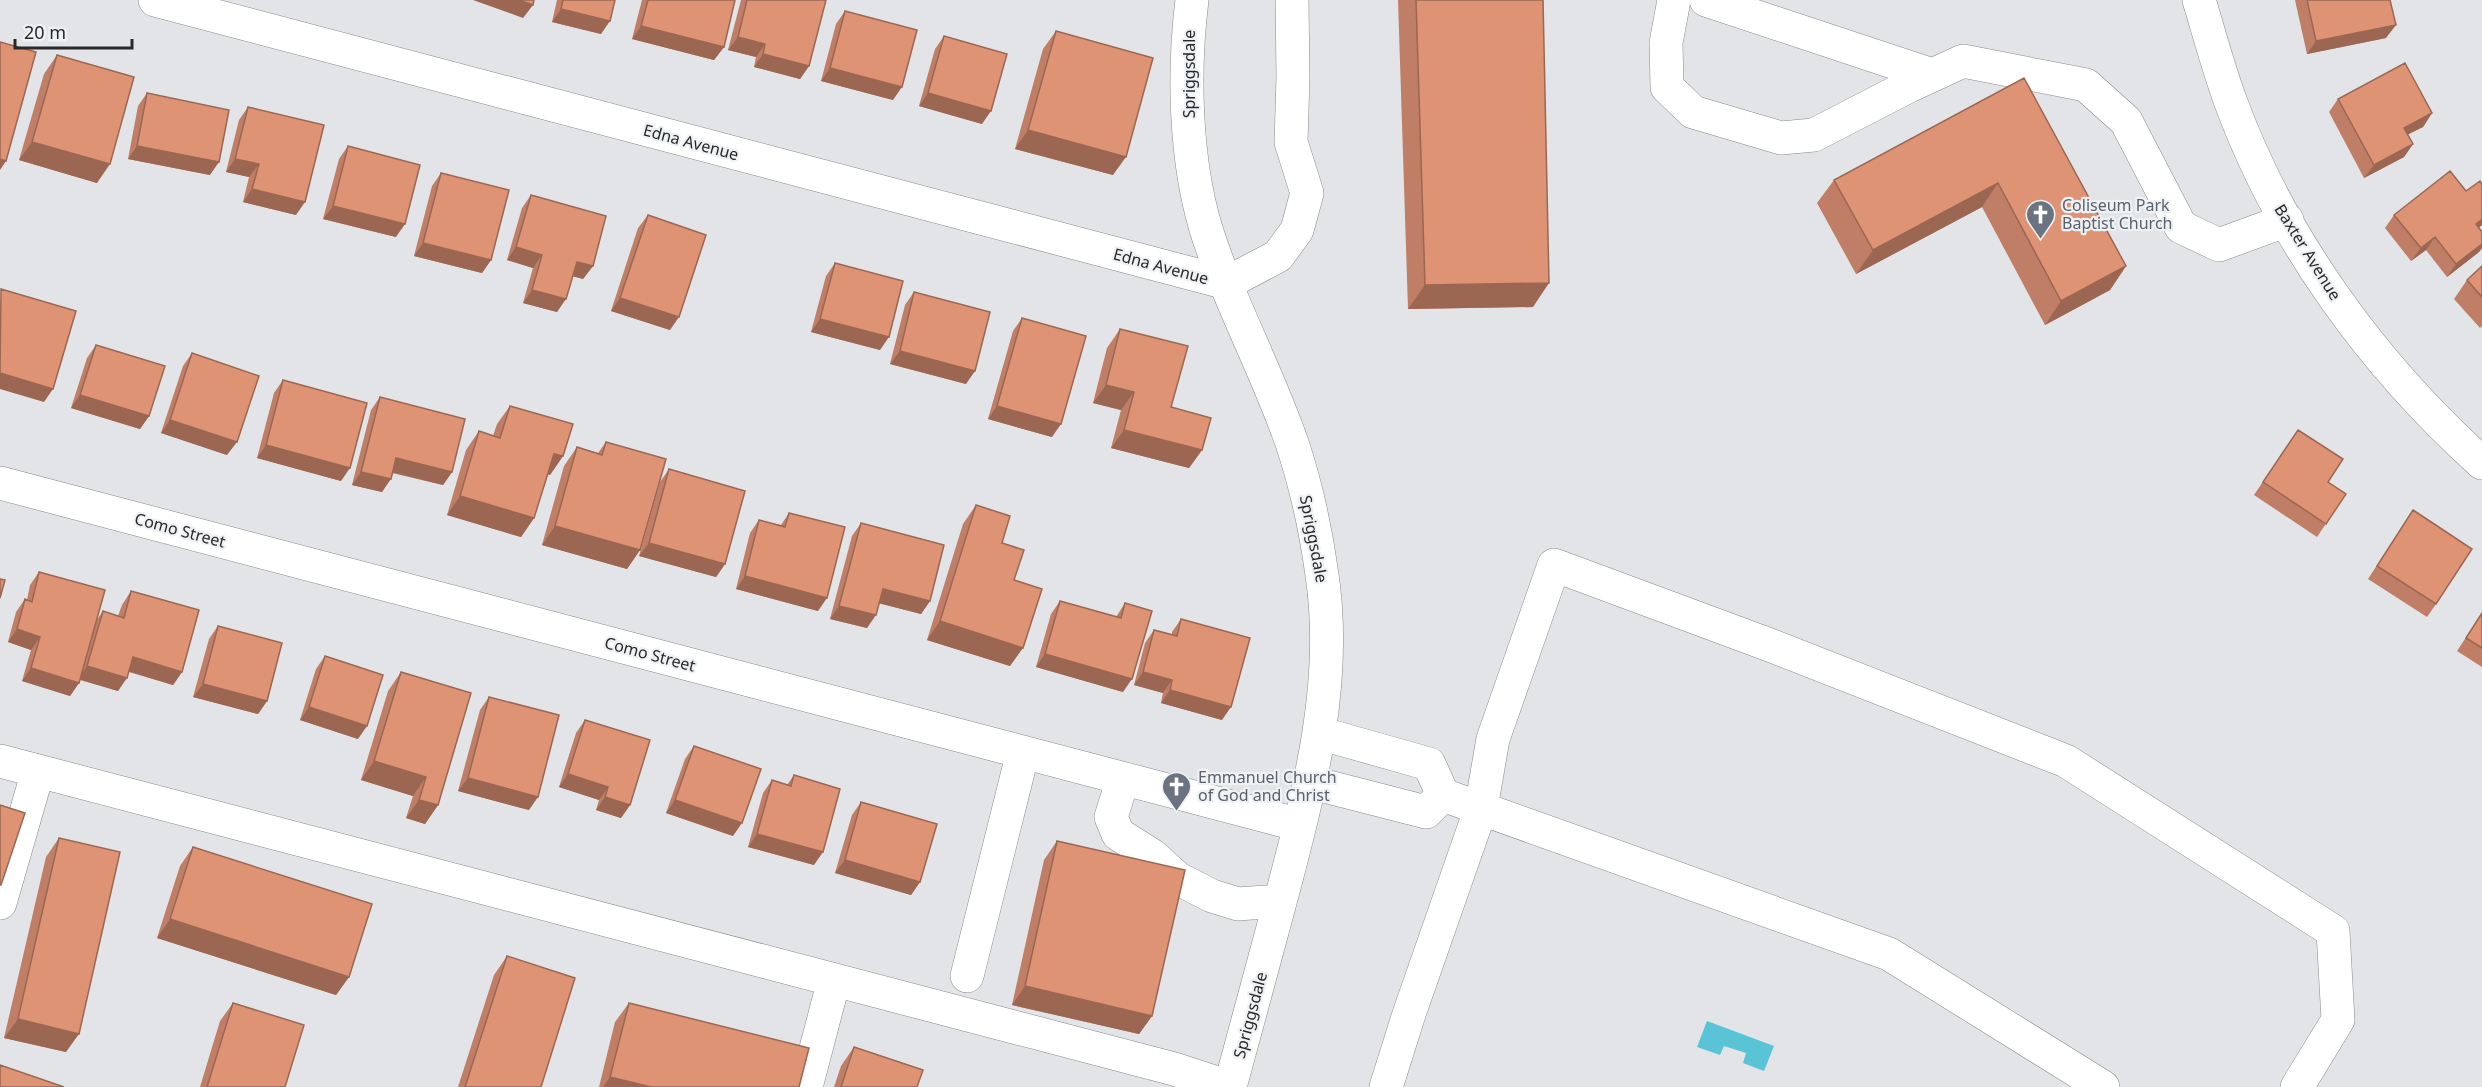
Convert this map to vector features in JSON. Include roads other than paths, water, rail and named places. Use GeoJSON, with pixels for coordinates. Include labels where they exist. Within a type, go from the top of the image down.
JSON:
{"type":"FeatureCollection","features":[{"type":"Feature","properties":{"kind":"street","name":"Edna Avenue"},"geometry":{"type":"LineString","coordinates":[[155,0],[1227,283]]}},
{"type":"Feature","properties":{"kind":"street","name":"Spriggsdale"},"geometry":{"type":"LineString","coordinates":[[1192,0],[1187,40],[1186,97],[1194,173],[1206,227],[1292,444],[1309,507],[1323,576],[1328,641],[1323,712],[1300,825],[1230,1087]]}},
{"type":"Feature","properties":{"kind":"street"},"geometry":{"type":"LineString","coordinates":[[1227,283],[1278,256],[1297,230],[1307,192],[1291,142],[1292,0]]}},
{"type":"Feature","properties":{"kind":"street"},"geometry":{"type":"LineString","coordinates":[[1674,0],[1666,43],[1667,87],[1693,112],[1780,138],[1814,135],[1964,61],[2086,85],[2126,121],[2181,227],[2219,245],[2287,220]]}},
{"type":"Feature","properties":{"kind":"street"},"geometry":{"type":"LineString","coordinates":[[1706,0],[1932,75]]}},
{"type":"Feature","properties":{"kind":"street","name":"Baxter Avenue"},"geometry":{"type":"LineString","coordinates":[[2199,0],[2230,101],[2270,189],[2318,273],[2374,352],[2439,424],[2482,463]]}},
{"type":"Feature","properties":{"kind":"street","name":"Como Street"},"geometry":{"type":"LineString","coordinates":[[0,483],[1300,825]]}},
{"type":"Feature","properties":{"kind":"street"},"geometry":{"type":"LineString","coordinates":[[1386,1087],[1481,808],[1493,738],[1554,565],[1767,644],[2066,761],[2333,931],[2338,1020],[2297,1087]]}},
{"type":"Feature","properties":{"kind":"street"},"geometry":{"type":"LineString","coordinates":[[1319,733],[1429,764],[1443,795],[1890,954],[2103,1087]]}},
{"type":"Feature","properties":{"kind":"street"},"geometry":{"type":"LineString","coordinates":[[967,976],[1023,752]]}},
{"type":"Feature","properties":{"kind":"street"},"geometry":{"type":"LineString","coordinates":[[0,761],[1174,1069],[1230,1087]]}},
{"type":"Feature","properties":{"kind":"street"},"geometry":{"type":"LineString","coordinates":[[0,903],[38,771]]}},
{"type":"Feature","properties":{"kind":"street"},"geometry":{"type":"LineString","coordinates":[[1123,778],[1111,817],[1118,834],[1153,856],[1177,878],[1212,896],[1238,904],[1280,901]]}},
{"type":"Feature","properties":{"kind":"street"},"geometry":{"type":"LineString","coordinates":[[1309,782],[1426,812],[1443,795]]}},
{"type":"Feature","properties":{"kind":"street"},"geometry":{"type":"LineString","coordinates":[[806,1087],[834,980]]}},
{"type":"Feature","properties":{"kind":"water"},"geometry":{"type":"Polygon","coordinates":[[[1707,1021],[1774,1046],[1764,1071],[1743,1063],[1746,1053],[1724,1046],[1720,1055],[1697,1047],[1707,1021]]]}},
{"type":"Feature","properties":{"kind":"place","name":"Coliseum Park Baptist Church"},"geometry":{"type":"Point","coordinates":[2041,240]}},
{"type":"Feature","properties":{"kind":"place","name":"Emmanuel Church of God and Christ"},"geometry":{"type":"Point","coordinates":[1177,812]}}]}
